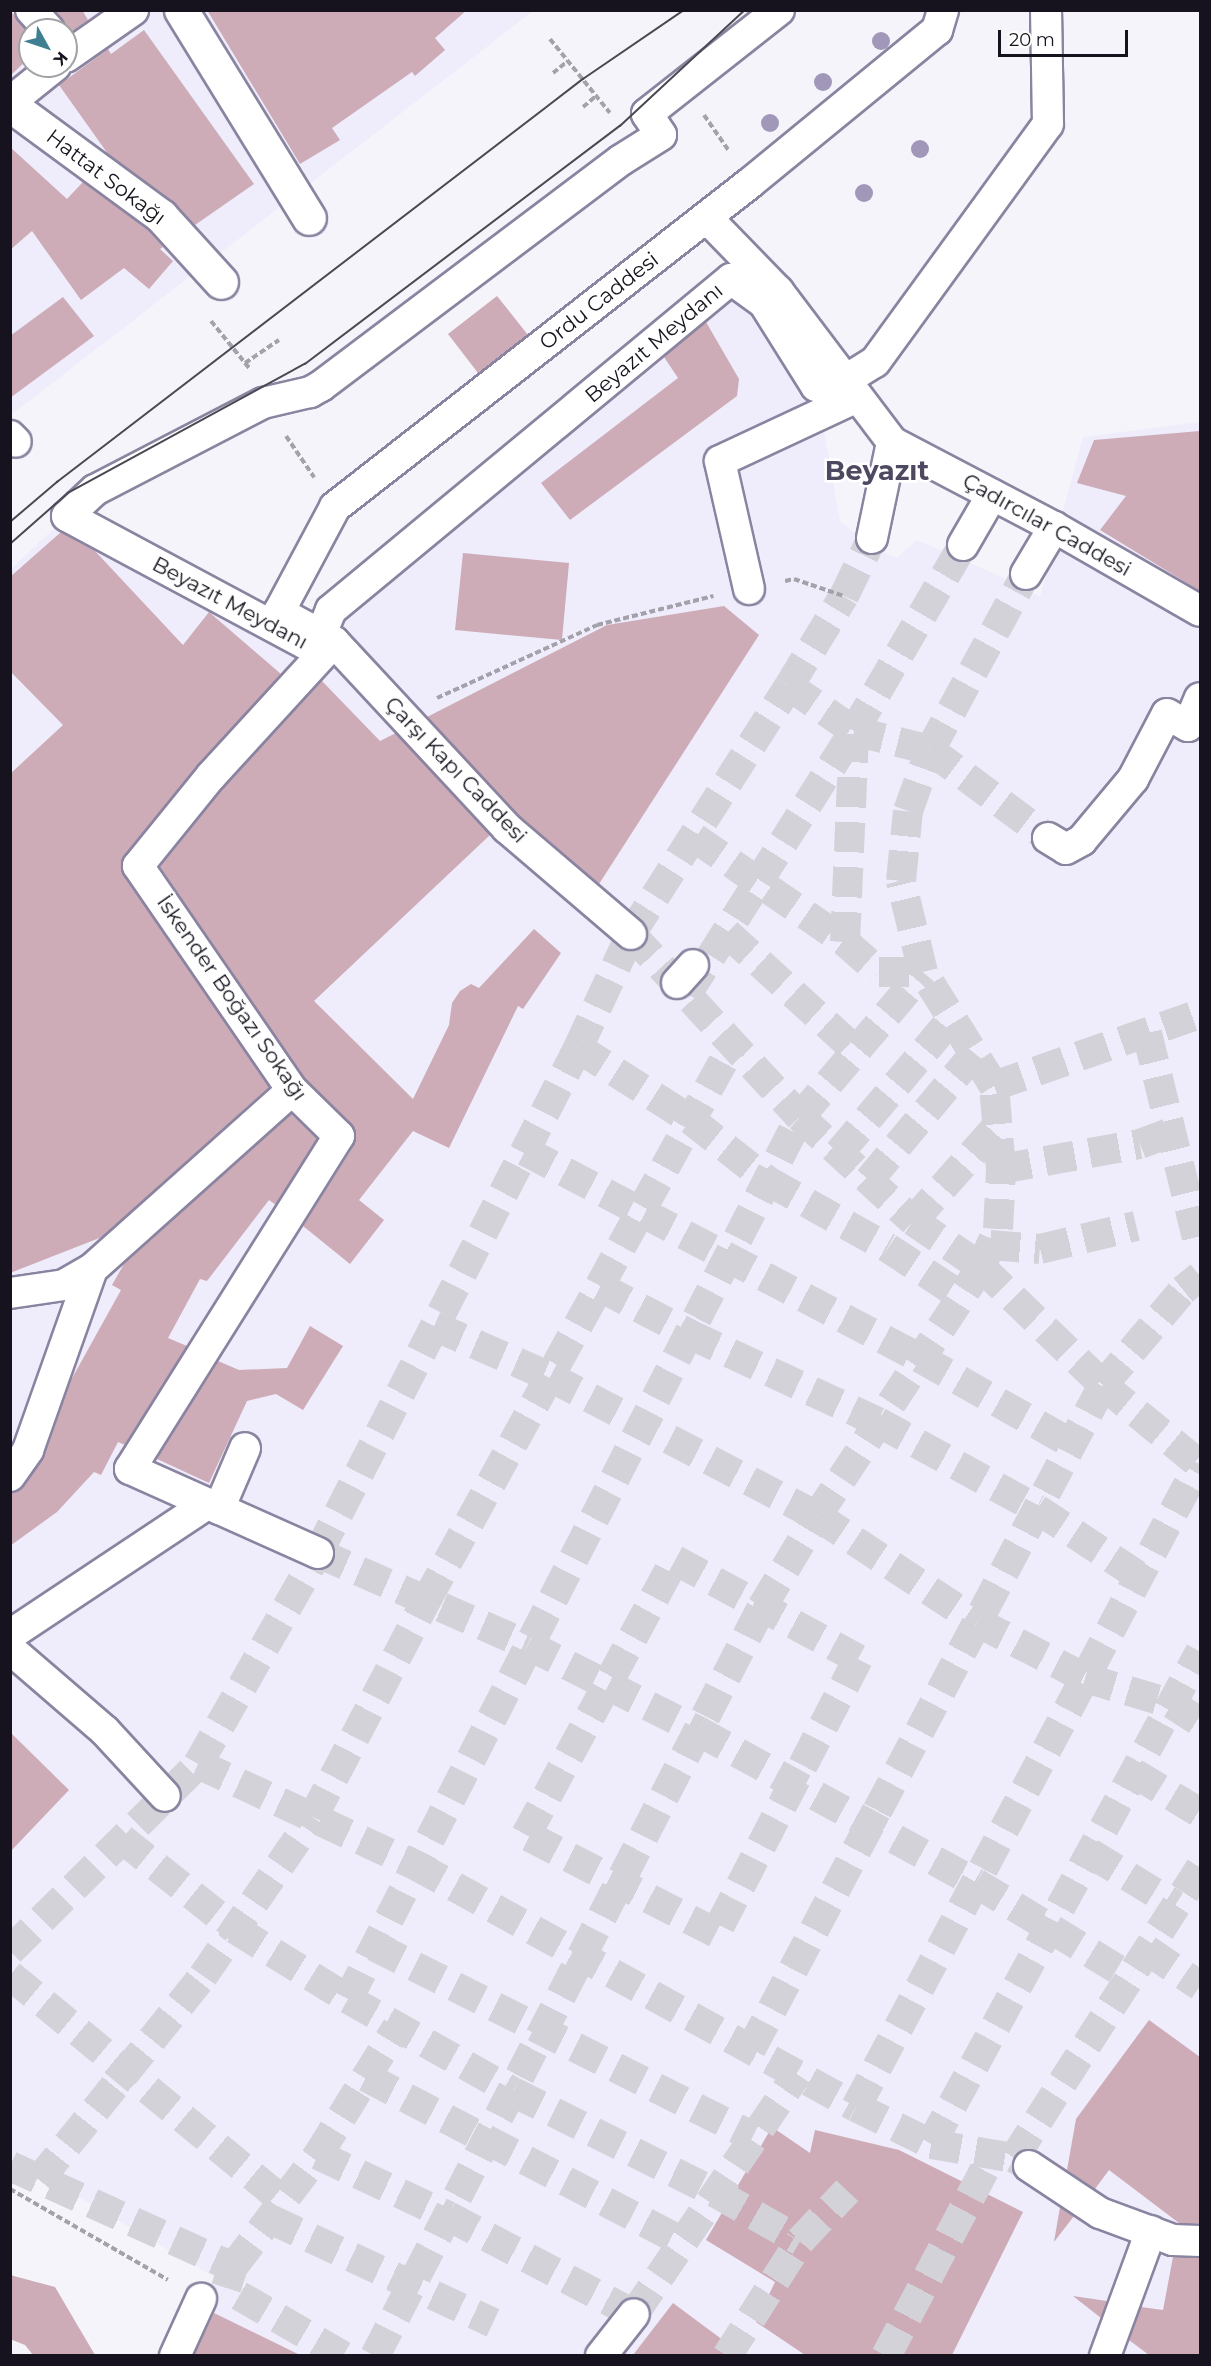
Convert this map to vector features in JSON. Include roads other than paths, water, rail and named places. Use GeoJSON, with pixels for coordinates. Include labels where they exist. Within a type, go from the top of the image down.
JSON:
{"type":"FeatureCollection","features":[{"type":"Feature","properties":{"kind":"street"},"geometry":{"type":"LineString","coordinates":[[78,47],[133,10]]}},
{"type":"Feature","properties":{"kind":"street"},"geometry":{"type":"LineString","coordinates":[[181,10],[309,218]]}},
{"type":"Feature","properties":{"kind":"street","name":"Beyazıt Meydanı"},"geometry":{"type":"LineString","coordinates":[[779,10],[647,114],[661,135],[621,160],[321,386],[310,392],[263,403],[95,490],[67,516],[315,649],[327,638],[331,610],[731,279],[764,303],[816,386],[849,389],[875,362],[1048,124],[1046,10]]}},
{"type":"Feature","properties":{"kind":"street","name":"Ordu Caddesi"},"geometry":{"type":"LineString","coordinates":[[279,612],[335,507],[706,218],[937,30],[943,10]]}},
{"type":"Feature","properties":{"kind":"street"},"geometry":{"type":"LineString","coordinates":[[10,104],[39,78]]}},
{"type":"Feature","properties":{"kind":"street","name":"Hattat Sokağı"},"geometry":{"type":"LineString","coordinates":[[10,104],[161,216],[221,282]]}},
{"type":"Feature","properties":{"kind":"street"},"geometry":{"type":"LineString","coordinates":[[706,218],[778,291],[849,389],[892,442],[872,538]]}},
{"type":"Feature","properties":{"kind":"street"},"geometry":{"type":"LineString","coordinates":[[748,588],[720,461],[849,389]]}},
{"type":"Feature","properties":{"kind":"street","name":"Çadırcılar Caddesi"},"geometry":{"type":"LineString","coordinates":[[892,442],[1054,527],[1200,611]]}},
{"type":"Feature","properties":{"kind":"street"},"geometry":{"type":"LineString","coordinates":[[963,545],[992,495]]}},
{"type":"Feature","properties":{"kind":"street"},"geometry":{"type":"LineString","coordinates":[[1026,574],[1054,527]]}},
{"type":"Feature","properties":{"kind":"street","name":"Çarşı Kapı Caddesi"},"geometry":{"type":"LineString","coordinates":[[279,612],[327,638],[402,714],[507,828],[631,934]]}},
{"type":"Feature","properties":{"kind":"street","name":"İskender Boğazı Sokağı"},"geometry":{"type":"LineString","coordinates":[[213,1506],[130,1469],[339,1136],[292,1090],[138,866],[327,638]]}},
{"type":"Feature","properties":{"kind":"street"},"geometry":{"type":"LineString","coordinates":[[1048,838],[1066,849],[1082,840],[1133,779],[1167,714],[1188,726],[1200,698]]}},
{"type":"Feature","properties":{"kind":"street"},"geometry":{"type":"LineString","coordinates":[[10,1293],[64,1285],[92,1269],[292,1090]]}},
{"type":"Feature","properties":{"kind":"street"},"geometry":{"type":"LineString","coordinates":[[10,1476],[28,1450],[92,1269]]}},
{"type":"Feature","properties":{"kind":"street"},"geometry":{"type":"LineString","coordinates":[[10,1635],[213,1506],[245,1448]]}},
{"type":"Feature","properties":{"kind":"street"},"geometry":{"type":"LineString","coordinates":[[213,1506],[318,1553]]}},
{"type":"Feature","properties":{"kind":"street"},"geometry":{"type":"LineString","coordinates":[[10,1649],[105,1731],[165,1796]]}},
{"type":"Feature","properties":{"kind":"street"},"geometry":{"type":"LineString","coordinates":[[1029,2166],[1100,2213],[1173,2240],[1200,2241]]}},
{"type":"Feature","properties":{"kind":"street"},"geometry":{"type":"LineString","coordinates":[[1105,2355],[1151,2231]]}},
{"type":"Feature","properties":{"kind":"street"},"geometry":{"type":"LineString","coordinates":[[175,2355],[201,2299]]}},
{"type":"Feature","properties":{"kind":"street"},"geometry":{"type":"LineString","coordinates":[[601,2355],[634,2314]]}},
{"type":"Feature","properties":{"kind":"tunnel"},"geometry":{"type":"LineString","coordinates":[[10,1951],[198,1764],[318,1553],[578,1048],[631,934],[844,596],[872,538]]}},
{"type":"Feature","properties":{"kind":"tunnel"},"geometry":{"type":"LineString","coordinates":[[687,994],[854,731],[963,545]]}},
{"type":"Feature","properties":{"kind":"tunnel"},"geometry":{"type":"LineString","coordinates":[[375,2356],[762,1607],[817,1516],[981,1267],[998,1229],[1001,1169],[994,1086],[923,972],[901,881],[908,811],[930,750],[1026,574]]}},
{"type":"Feature","properties":{"kind":"tunnel"},"geometry":{"type":"LineString","coordinates":[[789,686],[854,731],[930,750],[1048,838]]}},
{"type":"Feature","properties":{"kind":"tunnel"},"geometry":{"type":"LineString","coordinates":[[845,942],[854,734]]}},
{"type":"Feature","properties":{"kind":"tunnel"},"geometry":{"type":"LineString","coordinates":[[695,838],[845,942],[879,972],[923,972]]}},
{"type":"Feature","properties":{"kind":"tunnel"},"geometry":{"type":"LineString","coordinates":[[727,933],[855,1050]]}},
{"type":"Feature","properties":{"kind":"tunnel"},"geometry":{"type":"LineString","coordinates":[[631,934],[800,1117],[913,1221],[981,1267],[1103,1385],[1200,1465]]}},
{"type":"Feature","properties":{"kind":"tunnel"},"geometry":{"type":"LineString","coordinates":[[348,1999],[800,1117],[923,972]]}},
{"type":"Feature","properties":{"kind":"tunnel"},"geometry":{"type":"LineString","coordinates":[[994,1086],[1200,1014]]}},
{"type":"Feature","properties":{"kind":"tunnel"},"geometry":{"type":"LineString","coordinates":[[839,1153],[953,1017]]}},
{"type":"Feature","properties":{"kind":"tunnel"},"geometry":{"type":"LineString","coordinates":[[1147,1033],[1200,1251]]}},
{"type":"Feature","properties":{"kind":"tunnel"},"geometry":{"type":"LineString","coordinates":[[39,2180],[203,1976],[313,1817],[426,1601],[733,1044]]}},
{"type":"Feature","properties":{"kind":"tunnel"},"geometry":{"type":"LineString","coordinates":[[578,1048],[691,1120],[768,1181],[888,1248],[961,1296]]}},
{"type":"Feature","properties":{"kind":"tunnel"},"geometry":{"type":"LineString","coordinates":[[869,1180],[975,1053]]}},
{"type":"Feature","properties":{"kind":"tunnel"},"geometry":{"type":"LineString","coordinates":[[913,1221],[997,1126]]}},
{"type":"Feature","properties":{"kind":"tunnel"},"geometry":{"type":"LineString","coordinates":[[1001,1169],[1140,1144],[1169,1133]]}},
{"type":"Feature","properties":{"kind":"tunnel"},"geometry":{"type":"LineString","coordinates":[[525,1151],[920,1358],[1072,1444]]}},
{"type":"Feature","properties":{"kind":"tunnel"},"geometry":{"type":"LineString","coordinates":[[990,1245],[1040,1249],[1136,1226]]}},
{"type":"Feature","properties":{"kind":"tunnel"},"geometry":{"type":"LineString","coordinates":[[751,2049],[1103,1385],[1183,1290],[1200,1276]]}},
{"type":"Feature","properties":{"kind":"tunnel"},"geometry":{"type":"LineString","coordinates":[[600,1287],[689,1334],[878,1422],[1037,1509],[1140,1577]]}},
{"type":"Feature","properties":{"kind":"tunnel"},"geometry":{"type":"LineString","coordinates":[[434,1326],[550,1377],[817,1516],[977,1622],[1085,1678],[1172,1704],[1200,1722]]}},
{"type":"Feature","properties":{"kind":"tunnel"},"geometry":{"type":"LineString","coordinates":[[856,2107],[1199,1464]]}},
{"type":"Feature","properties":{"kind":"tunnel"},"geometry":{"type":"LineString","coordinates":[[318,1553],[528,1645],[698,1731],[976,1883],[1130,1977]]}},
{"type":"Feature","properties":{"kind":"tunnel"},"geometry":{"type":"LineString","coordinates":[[675,1560],[858,1659],[716,1933],[526,1835],[675,1560]]}},
{"type":"Feature","properties":{"kind":"tunnel"},"geometry":{"type":"LineString","coordinates":[[931,2144],[1200,1652]]}},
{"type":"Feature","properties":{"kind":"tunnel"},"geometry":{"type":"LineString","coordinates":[[198,1764],[415,1865],[856,2107],[931,2144],[1014,2158],[1029,2166]]}},
{"type":"Feature","properties":{"kind":"tunnel"},"geometry":{"type":"LineString","coordinates":[[1134,1773],[1200,1813]]}},
{"type":"Feature","properties":{"kind":"tunnel"},"geometry":{"type":"LineString","coordinates":[[122,1839],[235,1929],[348,1999],[513,2092],[716,2193],[800,2241]]}},
{"type":"Feature","properties":{"kind":"tunnel"},"geometry":{"type":"LineString","coordinates":[[1090,1853],[1175,1905]]}},
{"type":"Feature","properties":{"kind":"tunnel"},"geometry":{"type":"LineString","coordinates":[[1014,2158],[1200,1868]]}},
{"type":"Feature","properties":{"kind":"tunnel"},"geometry":{"type":"LineString","coordinates":[[374,1946],[753,2137]]}},
{"type":"Feature","properties":{"kind":"tunnel"},"geometry":{"type":"LineString","coordinates":[[1147,1950],[1200,1986]]}},
{"type":"Feature","properties":{"kind":"tunnel"},"geometry":{"type":"LineString","coordinates":[[10,1975],[283,2201]]}},
{"type":"Feature","properties":{"kind":"tunnel"},"geometry":{"type":"LineString","coordinates":[[343,2356],[226,2288],[233,2267],[318,2155],[397,2027]]}},
{"type":"Feature","properties":{"kind":"tunnel"},"geometry":{"type":"LineString","coordinates":[[318,2155],[448,2216],[634,2314],[797,2074]]}},
{"type":"Feature","properties":{"kind":"tunnel"},"geometry":{"type":"LineString","coordinates":[[366,2077],[683,2242]]}},
{"type":"Feature","properties":{"kind":"tunnel"},"geometry":{"type":"LineString","coordinates":[[886,2356],[992,2156]]}},
{"type":"Feature","properties":{"kind":"tunnel"},"geometry":{"type":"LineString","coordinates":[[10,2166],[233,2267]]}},
{"type":"Feature","properties":{"kind":"tunnel"},"geometry":{"type":"LineString","coordinates":[[727,2356],[800,2241],[847,2191]]}},
{"type":"Feature","properties":{"kind":"tunnel"},"geometry":{"type":"LineString","coordinates":[[270,2219],[493,2323]]}},
{"type":"Feature","properties":{"kind":"tram line"},"geometry":{"type":"LineString","coordinates":[[10,522],[57,482],[583,79],[684,10]]}},
{"type":"Feature","properties":{"kind":"tram line"},"geometry":{"type":"LineString","coordinates":[[10,544],[68,493],[305,364],[620,126],[745,10]]}},
{"type":"Feature","properties":{"kind":"district","name":"Beyazıt"},"geometry":{"type":"Point","coordinates":[877,471]}}]}
